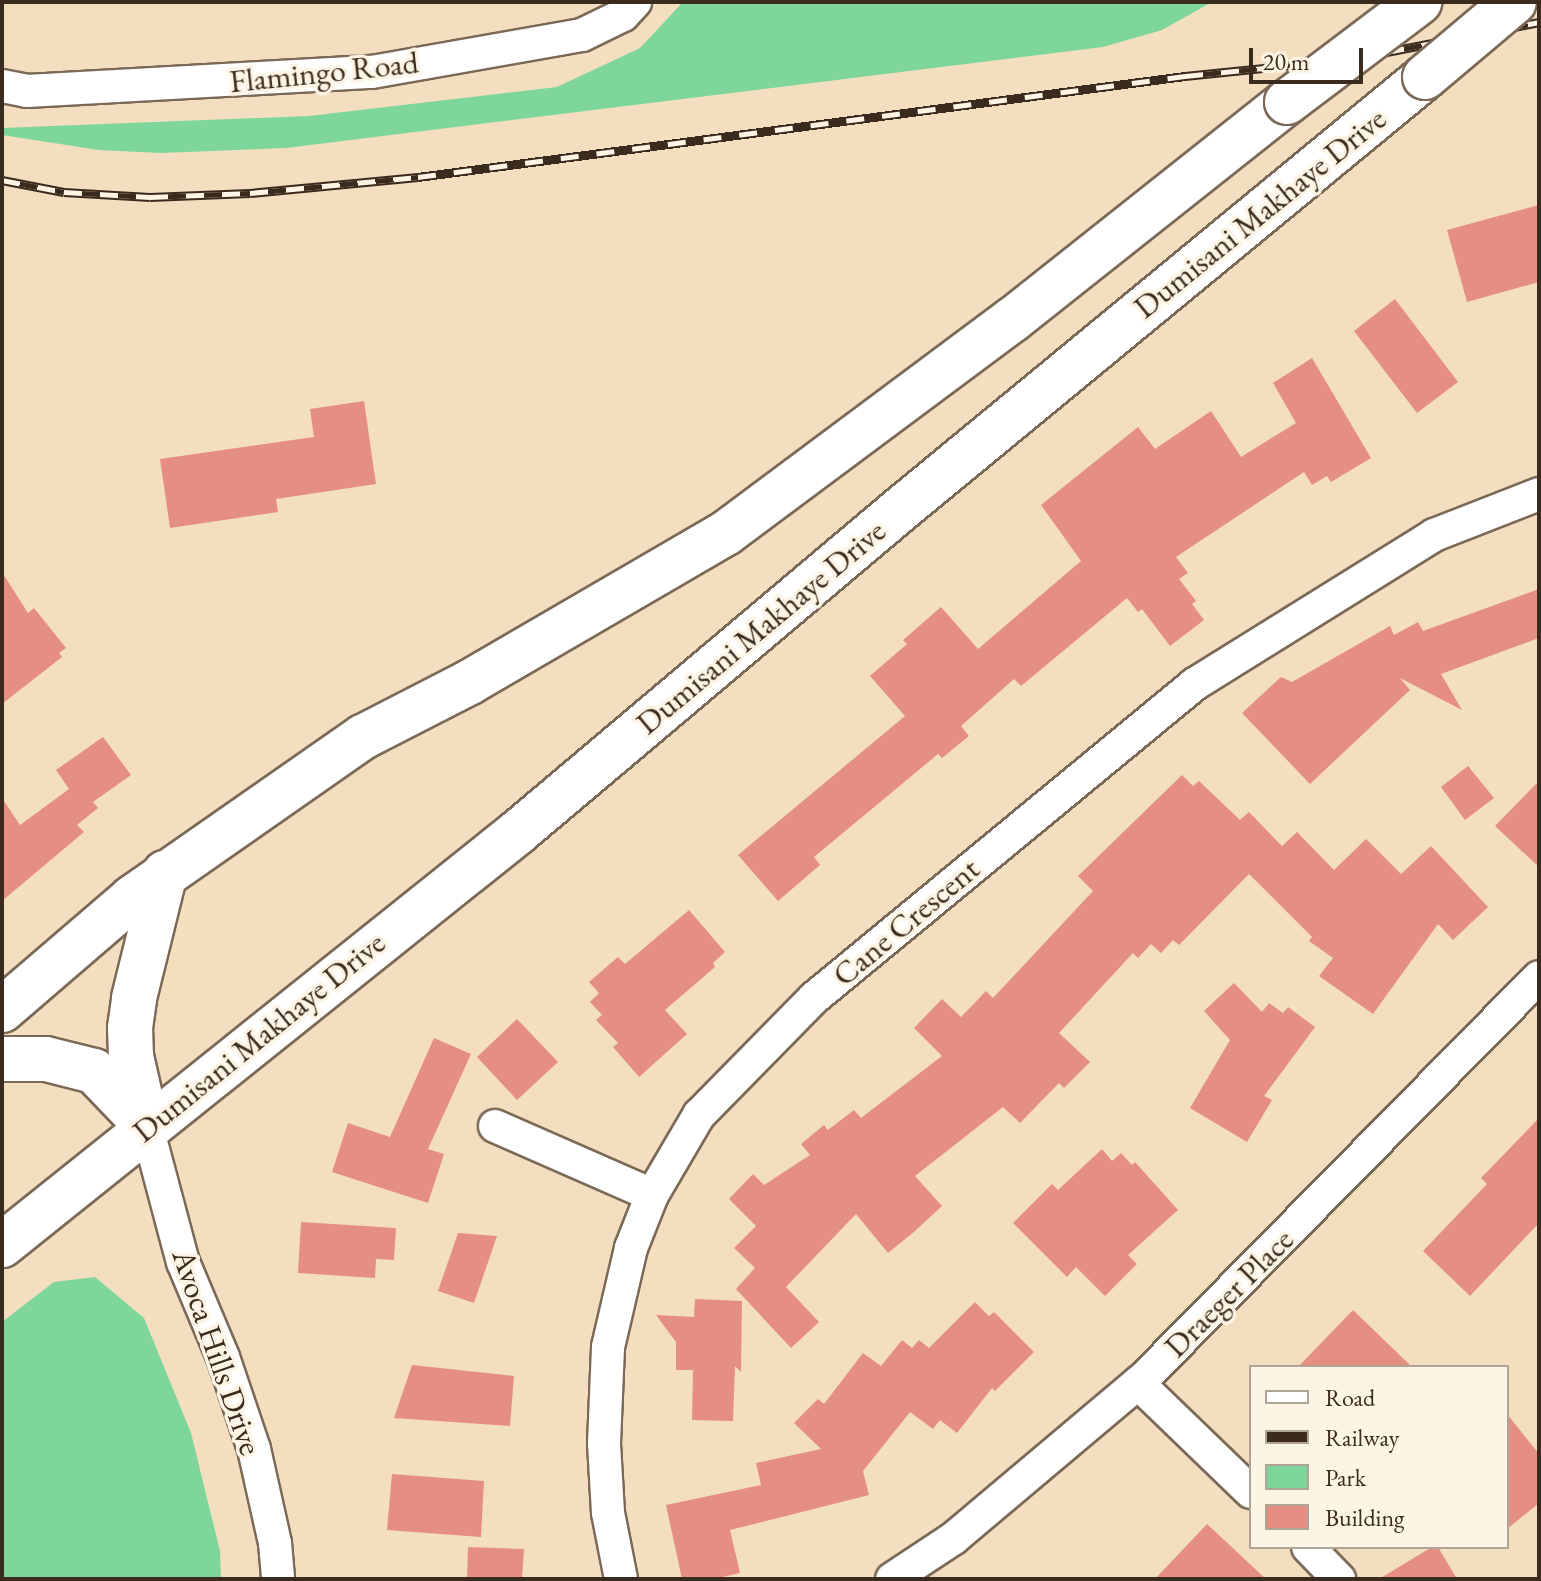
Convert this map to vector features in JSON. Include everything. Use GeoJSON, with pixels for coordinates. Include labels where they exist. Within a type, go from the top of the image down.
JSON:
{"type":"FeatureCollection","features":[{"type":"Feature","properties":{"kind":"main road"},"geometry":{"type":"LineString","coordinates":[[2,1010],[111,914],[165,873],[363,737],[470,682],[726,533],[988,339],[1287,102],[1419,2]]}},
{"type":"Feature","properties":{"kind":"main road","name":"Dumisani Makhaye Drive"},"geometry":{"type":"LineString","coordinates":[[2,1245],[518,832],[915,498],[1514,2]]}},
{"type":"Feature","properties":{"kind":"main road"},"geometry":{"type":"LineString","coordinates":[[147,1127],[131,1056],[130,1028],[134,998],[165,873]]}},
{"type":"Feature","properties":{"kind":"main road"},"geometry":{"type":"LineString","coordinates":[[2,1059],[46,1059],[94,1071],[147,1127]]}},
{"type":"Feature","properties":{"kind":"street","name":"Flamingo Road"},"geometry":{"type":"LineString","coordinates":[[2,86],[27,91],[372,72],[582,35],[623,15],[635,2]]}},
{"type":"Feature","properties":{"kind":"street","name":"Cane Crescent"},"geometry":{"type":"LineString","coordinates":[[621,1579],[608,1513],[604,1443],[608,1347],[631,1248],[652,1195],[699,1115],[814,998],[1195,684],[1434,535],[1539,494]]}},
{"type":"Feature","properties":{"kind":"street","name":"Draeger Place"},"geometry":{"type":"LineString","coordinates":[[892,1579],[954,1538],[1138,1383],[1539,977]]}},
{"type":"Feature","properties":{"kind":"street"},"geometry":{"type":"LineString","coordinates":[[495,1126],[652,1195]]}},
{"type":"Feature","properties":{"kind":"street","name":"Avoca Hills Drive"},"geometry":{"type":"LineString","coordinates":[[147,1127],[183,1262],[223,1357],[254,1449],[275,1543],[278,1579]]}},
{"type":"Feature","properties":{"kind":"street"},"geometry":{"type":"LineString","coordinates":[[1138,1383],[1249,1490]]}},
{"type":"Feature","properties":{"kind":"street"},"geometry":{"type":"LineString","coordinates":[[1310,1549],[1339,1579]]}},
{"type":"Feature","properties":{"kind":"green space"},"geometry":{"type":"Polygon","coordinates":[[[683,2],[1212,2],[1162,30],[1103,47],[286,148],[161,153],[99,150],[2,135],[2,128],[309,116],[557,87],[640,48],[683,2]]]}},
{"type":"Feature","properties":{"kind":"green space"},"geometry":{"type":"Polygon","coordinates":[[[95,1277],[144,1318],[191,1433],[220,1551],[221,1579],[2,1579],[2,1322],[54,1282],[95,1277]]]}},
{"type":"Feature","properties":{"kind":"building"},"geometry":{"type":"Polygon","coordinates":[[[1539,205],[1539,282],[1467,302],[1447,230],[1539,205]]]}},
{"type":"Feature","properties":{"kind":"building"},"geometry":{"type":"Polygon","coordinates":[[[1395,299],[1458,382],[1417,413],[1354,331],[1395,299]]]}},
{"type":"Feature","properties":{"kind":"building"},"geometry":{"type":"Polygon","coordinates":[[[1312,358],[1371,458],[1331,482],[1327,476],[1312,485],[1304,472],[1176,557],[1188,573],[1179,579],[1196,601],[1192,604],[1204,620],[1170,646],[1142,609],[1138,612],[1127,598],[1021,686],[1014,679],[961,726],[969,736],[942,758],[938,754],[814,857],[820,865],[778,901],[738,855],[905,716],[870,676],[907,644],[903,640],[941,607],[978,649],[1081,561],[1041,505],[1138,427],[1155,449],[1211,411],[1241,457],[1296,423],[1273,383],[1312,358]]]}},
{"type":"Feature","properties":{"kind":"building"},"geometry":{"type":"Polygon","coordinates":[[[364,401],[376,484],[276,499],[278,512],[170,528],[160,459],[314,437],[310,409],[364,401]]]}},
{"type":"Feature","properties":{"kind":"building"},"geometry":{"type":"Polygon","coordinates":[[[2,572],[28,613],[34,608],[66,648],[59,653],[62,657],[2,704],[2,572]]]}},
{"type":"Feature","properties":{"kind":"building"},"geometry":{"type":"Polygon","coordinates":[[[1539,589],[1539,638],[1441,674],[1462,710],[1400,678],[1410,690],[1310,784],[1242,713],[1281,677],[1292,682],[1390,626],[1394,635],[1418,622],[1423,631],[1539,589]]]}},
{"type":"Feature","properties":{"kind":"building"},"geometry":{"type":"Polygon","coordinates":[[[103,737],[131,775],[93,802],[98,808],[77,825],[84,832],[2,901],[2,798],[20,825],[69,789],[56,770],[103,737]]]}},
{"type":"Feature","properties":{"kind":"building"},"geometry":{"type":"Polygon","coordinates":[[[1468,766],[1494,798],[1465,820],[1441,787],[1468,766]]]}},
{"type":"Feature","properties":{"kind":"building"},"geometry":{"type":"Polygon","coordinates":[[[1182,775],[1193,786],[1199,781],[1240,820],[1249,812],[1282,846],[1297,832],[1334,870],[1366,839],[1401,874],[1431,846],[1488,907],[1453,940],[1438,924],[1373,1014],[1319,976],[1333,958],[1309,941],[1312,937],[1249,874],[1179,945],[1173,940],[1161,953],[1151,944],[1138,958],[1133,953],[1059,1033],[1090,1062],[1064,1088],[1059,1083],[1020,1123],[1003,1107],[915,1176],[942,1206],[915,1231],[888,1253],[856,1214],[786,1287],[819,1322],[791,1348],[736,1289],[755,1268],[734,1248],[756,1226],[729,1199],[753,1174],[764,1185],[810,1155],[801,1144],[824,1125],[828,1130],[854,1110],[861,1118],[942,1056],[914,1028],[942,999],[961,1017],[986,991],[993,998],[1093,891],[1078,876],[1182,775]]]}},
{"type":"Feature","properties":{"kind":"building"},"geometry":{"type":"Polygon","coordinates":[[[1539,781],[1539,867],[1495,826],[1539,781]]]}},
{"type":"Feature","properties":{"kind":"building"},"geometry":{"type":"Polygon","coordinates":[[[689,910],[725,952],[713,963],[715,967],[665,1010],[687,1034],[639,1077],[613,1047],[618,1043],[596,1020],[602,1015],[590,1002],[599,993],[589,982],[618,957],[625,964],[689,910]]]}},
{"type":"Feature","properties":{"kind":"building"},"geometry":{"type":"Polygon","coordinates":[[[1234,983],[1262,1012],[1269,1003],[1283,1013],[1288,1007],[1315,1027],[1264,1096],[1272,1100],[1247,1142],[1190,1108],[1230,1040],[1204,1011],[1234,983]]]}},
{"type":"Feature","properties":{"kind":"building"},"geometry":{"type":"Polygon","coordinates":[[[517,1019],[558,1062],[517,1100],[477,1057],[517,1019]]]}},
{"type":"Feature","properties":{"kind":"building"},"geometry":{"type":"Polygon","coordinates":[[[434,1038],[471,1054],[428,1149],[444,1154],[428,1203],[332,1172],[348,1123],[390,1137],[434,1038]]]}},
{"type":"Feature","properties":{"kind":"building"},"geometry":{"type":"Polygon","coordinates":[[[1539,1118],[1539,1223],[1470,1296],[1423,1251],[1487,1184],[1481,1178],[1539,1118]]]}},
{"type":"Feature","properties":{"kind":"building"},"geometry":{"type":"Polygon","coordinates":[[[1102,1149],[1112,1161],[1121,1153],[1132,1165],[1135,1162],[1178,1210],[1128,1255],[1137,1264],[1105,1296],[1076,1267],[1067,1277],[1013,1223],[1052,1184],[1058,1190],[1102,1149]]]}},
{"type":"Feature","properties":{"kind":"building"},"geometry":{"type":"Polygon","coordinates":[[[301,1222],[396,1228],[394,1260],[376,1259],[375,1278],[298,1273],[301,1222]]]}},
{"type":"Feature","properties":{"kind":"building"},"geometry":{"type":"Polygon","coordinates":[[[458,1233],[497,1236],[474,1303],[438,1291],[458,1233]]]}},
{"type":"Feature","properties":{"kind":"building"},"geometry":{"type":"Polygon","coordinates":[[[695,1299],[742,1301],[741,1372],[735,1366],[733,1421],[692,1420],[693,1370],[676,1370],[676,1342],[656,1315],[694,1317],[695,1299]]]}},
{"type":"Feature","properties":{"kind":"building"},"geometry":{"type":"Polygon","coordinates":[[[975,1302],[989,1316],[994,1312],[1034,1352],[995,1391],[992,1388],[957,1433],[940,1420],[933,1429],[910,1412],[863,1471],[869,1495],[730,1530],[740,1573],[714,1579],[682,1579],[666,1505],[761,1485],[756,1463],[821,1449],[794,1423],[818,1399],[824,1404],[863,1353],[881,1366],[902,1340],[912,1348],[919,1340],[929,1348],[975,1302]]]}},
{"type":"Feature","properties":{"kind":"building"},"geometry":{"type":"Polygon","coordinates":[[[1353,1310],[1410,1365],[1300,1365],[1353,1310]]]}},
{"type":"Feature","properties":{"kind":"building"},"geometry":{"type":"Polygon","coordinates":[[[412,1365],[514,1376],[510,1426],[394,1418],[412,1365]]]}},
{"type":"Feature","properties":{"kind":"building"},"geometry":{"type":"Polygon","coordinates":[[[1509,1416],[1539,1454],[1539,1503],[1509,1527],[1509,1416]]]}},
{"type":"Feature","properties":{"kind":"building"},"geometry":{"type":"Polygon","coordinates":[[[392,1474],[484,1481],[481,1537],[387,1530],[392,1474]]]}},
{"type":"Feature","properties":{"kind":"building"},"geometry":{"type":"Polygon","coordinates":[[[1207,1524],[1266,1579],[1155,1579],[1207,1524]]]}},
{"type":"Feature","properties":{"kind":"building"},"geometry":{"type":"Polygon","coordinates":[[[468,1547],[524,1549],[522,1579],[467,1579],[468,1547]]]}},
{"type":"Feature","properties":{"kind":"building"},"geometry":{"type":"Polygon","coordinates":[[[1429,1549],[1439,1549],[1457,1579],[1379,1579],[1429,1549]]]}},
{"type":"Feature","properties":{"kind":"railway"},"geometry":{"type":"LineString","coordinates":[[2,180],[64,192],[150,197],[250,193],[418,177],[1185,76],[1351,59],[1539,22]]}}]}
